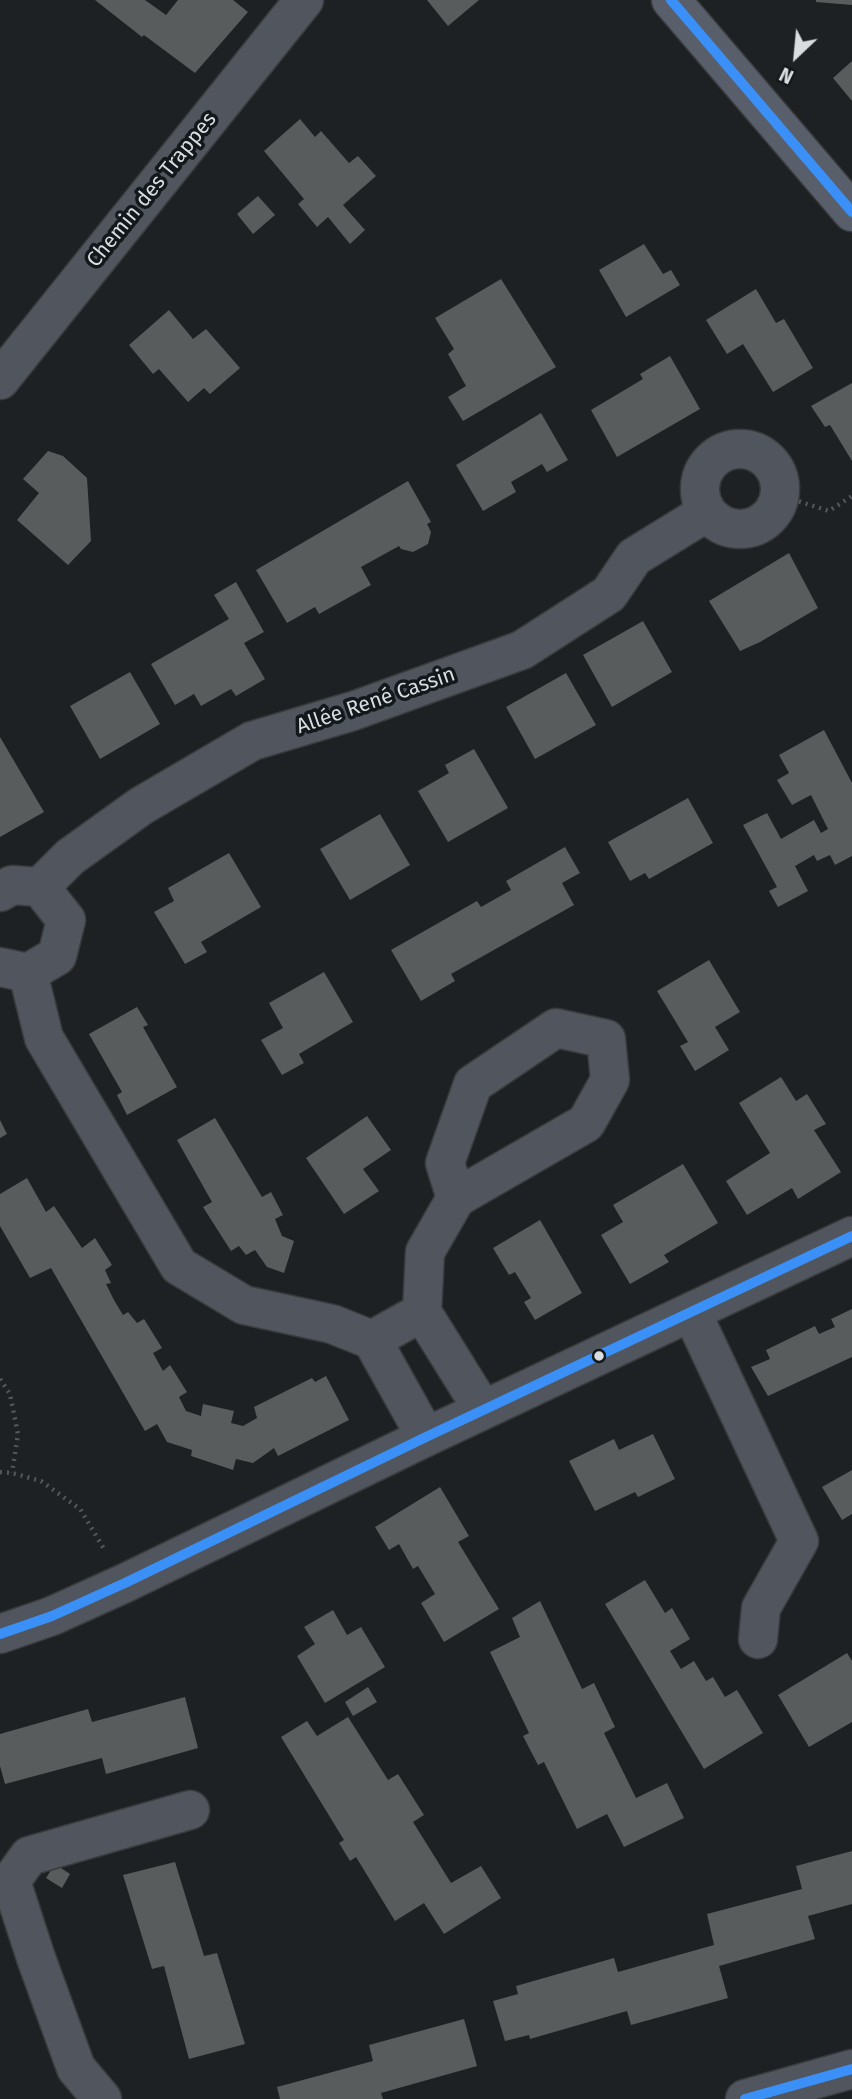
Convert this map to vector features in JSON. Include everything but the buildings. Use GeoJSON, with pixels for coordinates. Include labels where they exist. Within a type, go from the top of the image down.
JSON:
{"type":"FeatureCollection","features":[{"type":"Feature","properties":{"kind":"main road"},"geometry":{"type":"LineString","coordinates":[[671,0],[852,212]]}},
{"type":"Feature","properties":{"kind":"street","name":"Chemin des Trappes"},"geometry":{"type":"LineString","coordinates":[[0,380],[304,0]]}},
{"type":"Feature","properties":{"kind":"street"},"geometry":{"type":"LineString","coordinates":[[731,449],[746,449],[761,454],[772,465],[779,479],[779,495],[774,510],[763,522],[749,528],[733,528],[718,522],[707,512],[701,497],[700,482],[705,467],[716,456],[731,449]]}},
{"type":"Feature","properties":{"kind":"street","name":"Allée René Cassin"},"geometry":{"type":"LineString","coordinates":[[40,887],[70,857],[141,806],[252,741],[353,711],[522,650],[609,594],[634,557],[707,512]]}},
{"type":"Feature","properties":{"kind":"street"},"geometry":{"type":"LineString","coordinates":[[0,892],[12,885],[40,887],[66,920],[57,956],[14,970],[44,1038],[179,1266],[244,1305],[332,1324],[372,1340],[426,1437]]}},
{"type":"Feature","properties":{"kind":"street"},"geometry":{"type":"LineString","coordinates":[[456,1198],[444,1163],[473,1084],[556,1028],[606,1039],[610,1080],[586,1123],[456,1198],[425,1252],[422,1312],[483,1410]]}},
{"type":"Feature","properties":{"kind":"street"},"geometry":{"type":"LineString","coordinates":[[0,1634],[52,1616],[125,1583],[426,1437],[852,1236]]}},
{"type":"Feature","properties":{"kind":"street"},"geometry":{"type":"LineString","coordinates":[[372,1340],[422,1312]]}},
{"type":"Feature","properties":{"kind":"street"},"geometry":{"type":"LineString","coordinates":[[692,1313],[799,1541],[761,1608],[758,1639]]}},
{"type":"Feature","properties":{"kind":"street"},"geometry":{"type":"LineString","coordinates":[[102,2099],[76,2068],[12,1927],[6,1878],[29,1856],[190,1810]]}},
{"type":"Feature","properties":{"kind":"street"},"geometry":{"type":"LineString","coordinates":[[745,2099],[852,2069]]}},
{"type":"Feature","properties":{"kind":"path"},"geometry":{"type":"LineString","coordinates":[[779,495],[828,511],[852,496]]}},
{"type":"Feature","properties":{"kind":"path"},"geometry":{"type":"LineString","coordinates":[[0,1379],[10,1394],[18,1434],[12,1472]]}},
{"type":"Feature","properties":{"kind":"path"},"geometry":{"type":"LineString","coordinates":[[0,1472],[12,1472],[41,1481],[80,1509],[125,1583]]}},
{"type":"Feature","properties":{"kind":"transit line"},"geometry":{"type":"LineString","coordinates":[[671,0],[852,212]]}},
{"type":"Feature","properties":{"kind":"transit line"},"geometry":{"type":"LineString","coordinates":[[0,1634],[52,1616],[125,1583],[426,1437],[852,1236]]}},
{"type":"Feature","properties":{"kind":"transit line"},"geometry":{"type":"LineString","coordinates":[[745,2099],[852,2069]]}}]}
